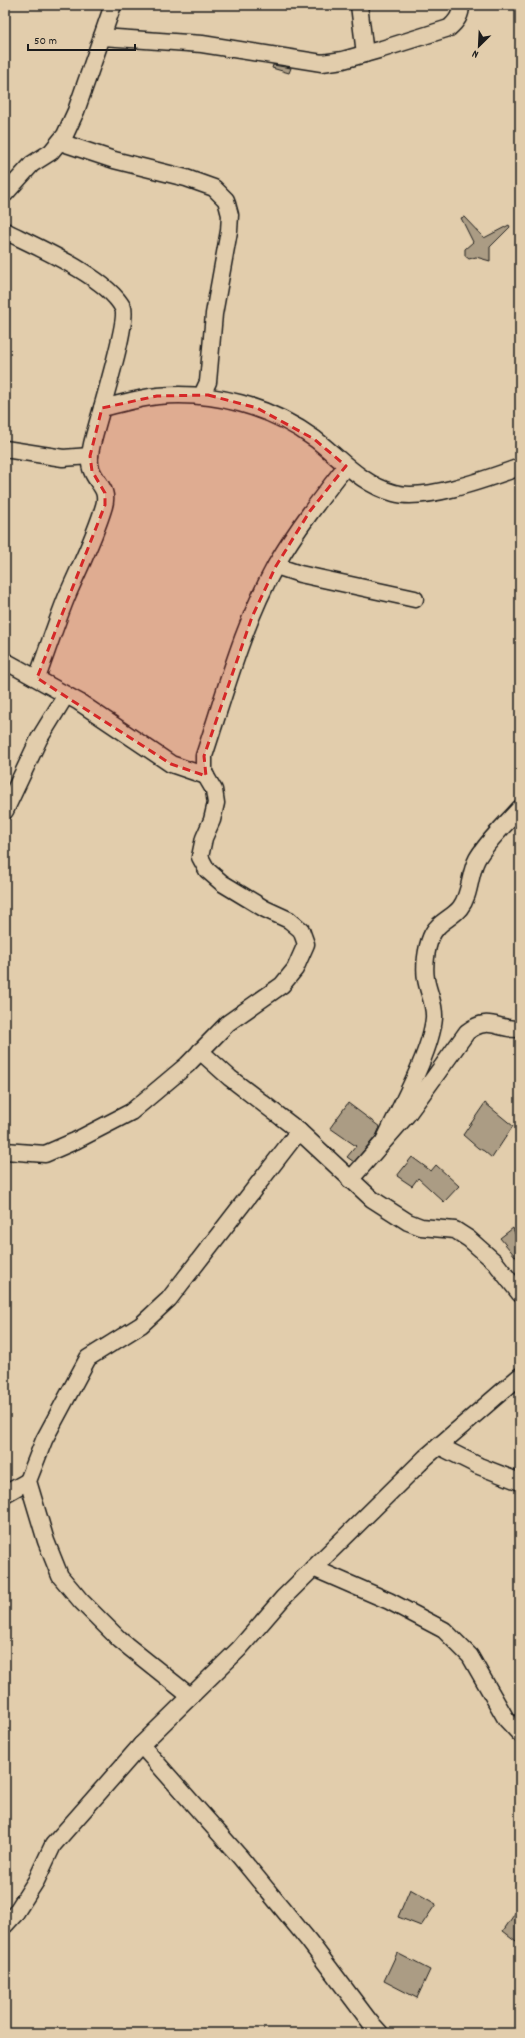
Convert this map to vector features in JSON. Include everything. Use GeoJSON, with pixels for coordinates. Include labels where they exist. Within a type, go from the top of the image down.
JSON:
{"type":"FeatureCollection","features":[{"type":"Feature","properties":{"kind":"street"},"geometry":{"type":"LineString","coordinates":[[5,194],[32,164],[51,152],[65,135],[76,111],[113,5]]}},
{"type":"Feature","properties":{"kind":"street"},"geometry":{"type":"LineString","coordinates":[[360,5],[365,54]]}},
{"type":"Feature","properties":{"kind":"street"},"geometry":{"type":"LineString","coordinates":[[102,37],[202,44],[322,63],[365,54],[449,28],[456,21],[461,12],[461,5]]}},
{"type":"Feature","properties":{"kind":"street"},"geometry":{"type":"LineString","coordinates":[[60,142],[114,160],[186,178],[214,188],[226,200],[230,215],[229,231],[214,314],[208,382],[202,395]]}},
{"type":"Feature","properties":{"kind":"street"},"geometry":{"type":"LineString","coordinates":[[5,231],[65,262],[95,280],[118,299],[124,311],[123,322],[90,456],[92,471],[100,482],[105,493],[105,505],[61,612],[37,678]]}},
{"type":"Feature","properties":{"kind":"street"},"geometry":{"type":"LineString","coordinates":[[102,408],[157,396],[202,395],[257,408],[286,421],[314,439],[369,484],[395,494],[426,494],[520,467]]}},
{"type":"Feature","properties":{"kind":"street"},"geometry":{"type":"LineString","coordinates":[[5,449],[63,458],[90,456]]}},
{"type":"Feature","properties":{"kind":"street"},"geometry":{"type":"LineString","coordinates":[[5,1151],[45,1154],[75,1141],[131,1112],[200,1051],[228,1023],[282,985],[295,969],[306,944],[301,930],[295,925],[222,883],[207,870],[200,857],[204,838],[212,820],[216,803],[214,790],[204,773],[204,756],[252,617],[276,566],[310,511],[346,466]]}},
{"type":"Feature","properties":{"kind":"street"},"geometry":{"type":"LineString","coordinates":[[276,566],[300,574],[415,599]]}},
{"type":"Feature","properties":{"kind":"street"},"geometry":{"type":"LineString","coordinates":[[5,661],[66,695],[171,764],[206,776]]}},
{"type":"Feature","properties":{"kind":"street"},"geometry":{"type":"LineString","coordinates":[[5,811],[40,739],[66,695]]}},
{"type":"Feature","properties":{"kind":"street"},"geometry":{"type":"LineString","coordinates":[[385,1139],[419,1065],[434,1018],[432,998],[426,979],[427,951],[431,937],[437,926],[460,909],[465,900],[470,874],[478,858],[520,808]]}},
{"type":"Feature","properties":{"kind":"street"},"geometry":{"type":"LineString","coordinates":[[350,1180],[433,1080],[467,1032],[477,1024],[488,1023],[520,1029]]}},
{"type":"Feature","properties":{"kind":"street"},"geometry":{"type":"LineString","coordinates":[[200,1051],[230,1078],[299,1131],[372,1199],[408,1222],[421,1227],[455,1230],[495,1262],[520,1294]]}},
{"type":"Feature","properties":{"kind":"street"},"geometry":{"type":"LineString","coordinates":[[190,1696],[120,1640],[81,1601],[60,1576],[46,1540],[28,1481],[44,1440],[88,1358],[141,1325],[169,1299],[299,1131]]}},
{"type":"Feature","properties":{"kind":"street"},"geometry":{"type":"LineString","coordinates":[[5,1925],[15,1914],[36,1881],[53,1845],[141,1745],[238,1649],[283,1598],[313,1568],[439,1446],[520,1376]]}},
{"type":"Feature","properties":{"kind":"street"},"geometry":{"type":"LineString","coordinates":[[439,1446],[478,1466],[520,1482]]}},
{"type":"Feature","properties":{"kind":"street"},"geometry":{"type":"LineString","coordinates":[[5,1494],[28,1481]]}},
{"type":"Feature","properties":{"kind":"street"},"geometry":{"type":"LineString","coordinates":[[313,1568],[389,1601],[444,1630],[470,1656],[506,1719],[520,1734]]}},
{"type":"Feature","properties":{"kind":"street"},"geometry":{"type":"LineString","coordinates":[[141,1745],[240,1857],[309,1940],[370,2022],[380,2033]]}},
{"type":"Feature","properties":{"kind":"highlighted area"},"geometry":{"type":"Polygon","coordinates":[[[208,395],[257,408],[314,439],[346,466],[310,511],[276,566],[252,617],[204,756],[206,776],[171,764],[37,678],[105,505],[105,493],[92,471],[90,456],[102,408],[157,396],[208,395]]]}},
{"type":"Feature","properties":{"kind":"building"},"geometry":{"type":"Polygon","coordinates":[[[273,65],[291,68],[289,73],[272,68],[273,65]]]}},
{"type":"Feature","properties":{"kind":"building"},"geometry":{"type":"Polygon","coordinates":[[[464,217],[484,238],[509,225],[510,227],[490,247],[490,261],[476,257],[469,259],[465,256],[465,249],[473,242],[461,218],[464,217]]]}},
{"type":"Feature","properties":{"kind":"building"},"geometry":{"type":"Polygon","coordinates":[[[348,1103],[380,1127],[376,1136],[354,1162],[347,1157],[356,1146],[330,1128],[348,1103]]]}},
{"type":"Feature","properties":{"kind":"building"},"geometry":{"type":"Polygon","coordinates":[[[485,1103],[513,1126],[492,1158],[463,1135],[485,1103]]]}},
{"type":"Feature","properties":{"kind":"building"},"geometry":{"type":"Polygon","coordinates":[[[412,1157],[431,1171],[436,1165],[459,1186],[444,1202],[418,1178],[412,1186],[397,1176],[412,1157]]]}},
{"type":"Feature","properties":{"kind":"building"},"geometry":{"type":"Polygon","coordinates":[[[513,1228],[520,1247],[520,1262],[500,1238],[513,1228]]]}},
{"type":"Feature","properties":{"kind":"building"},"geometry":{"type":"Polygon","coordinates":[[[410,1889],[436,1904],[421,1926],[398,1917],[410,1889]]]}},
{"type":"Feature","properties":{"kind":"building"},"geometry":{"type":"Polygon","coordinates":[[[520,1906],[520,1944],[503,1931],[520,1906]]]}},
{"type":"Feature","properties":{"kind":"building"},"geometry":{"type":"Polygon","coordinates":[[[397,1953],[430,1970],[417,1998],[384,1981],[397,1953]]]}}]}
